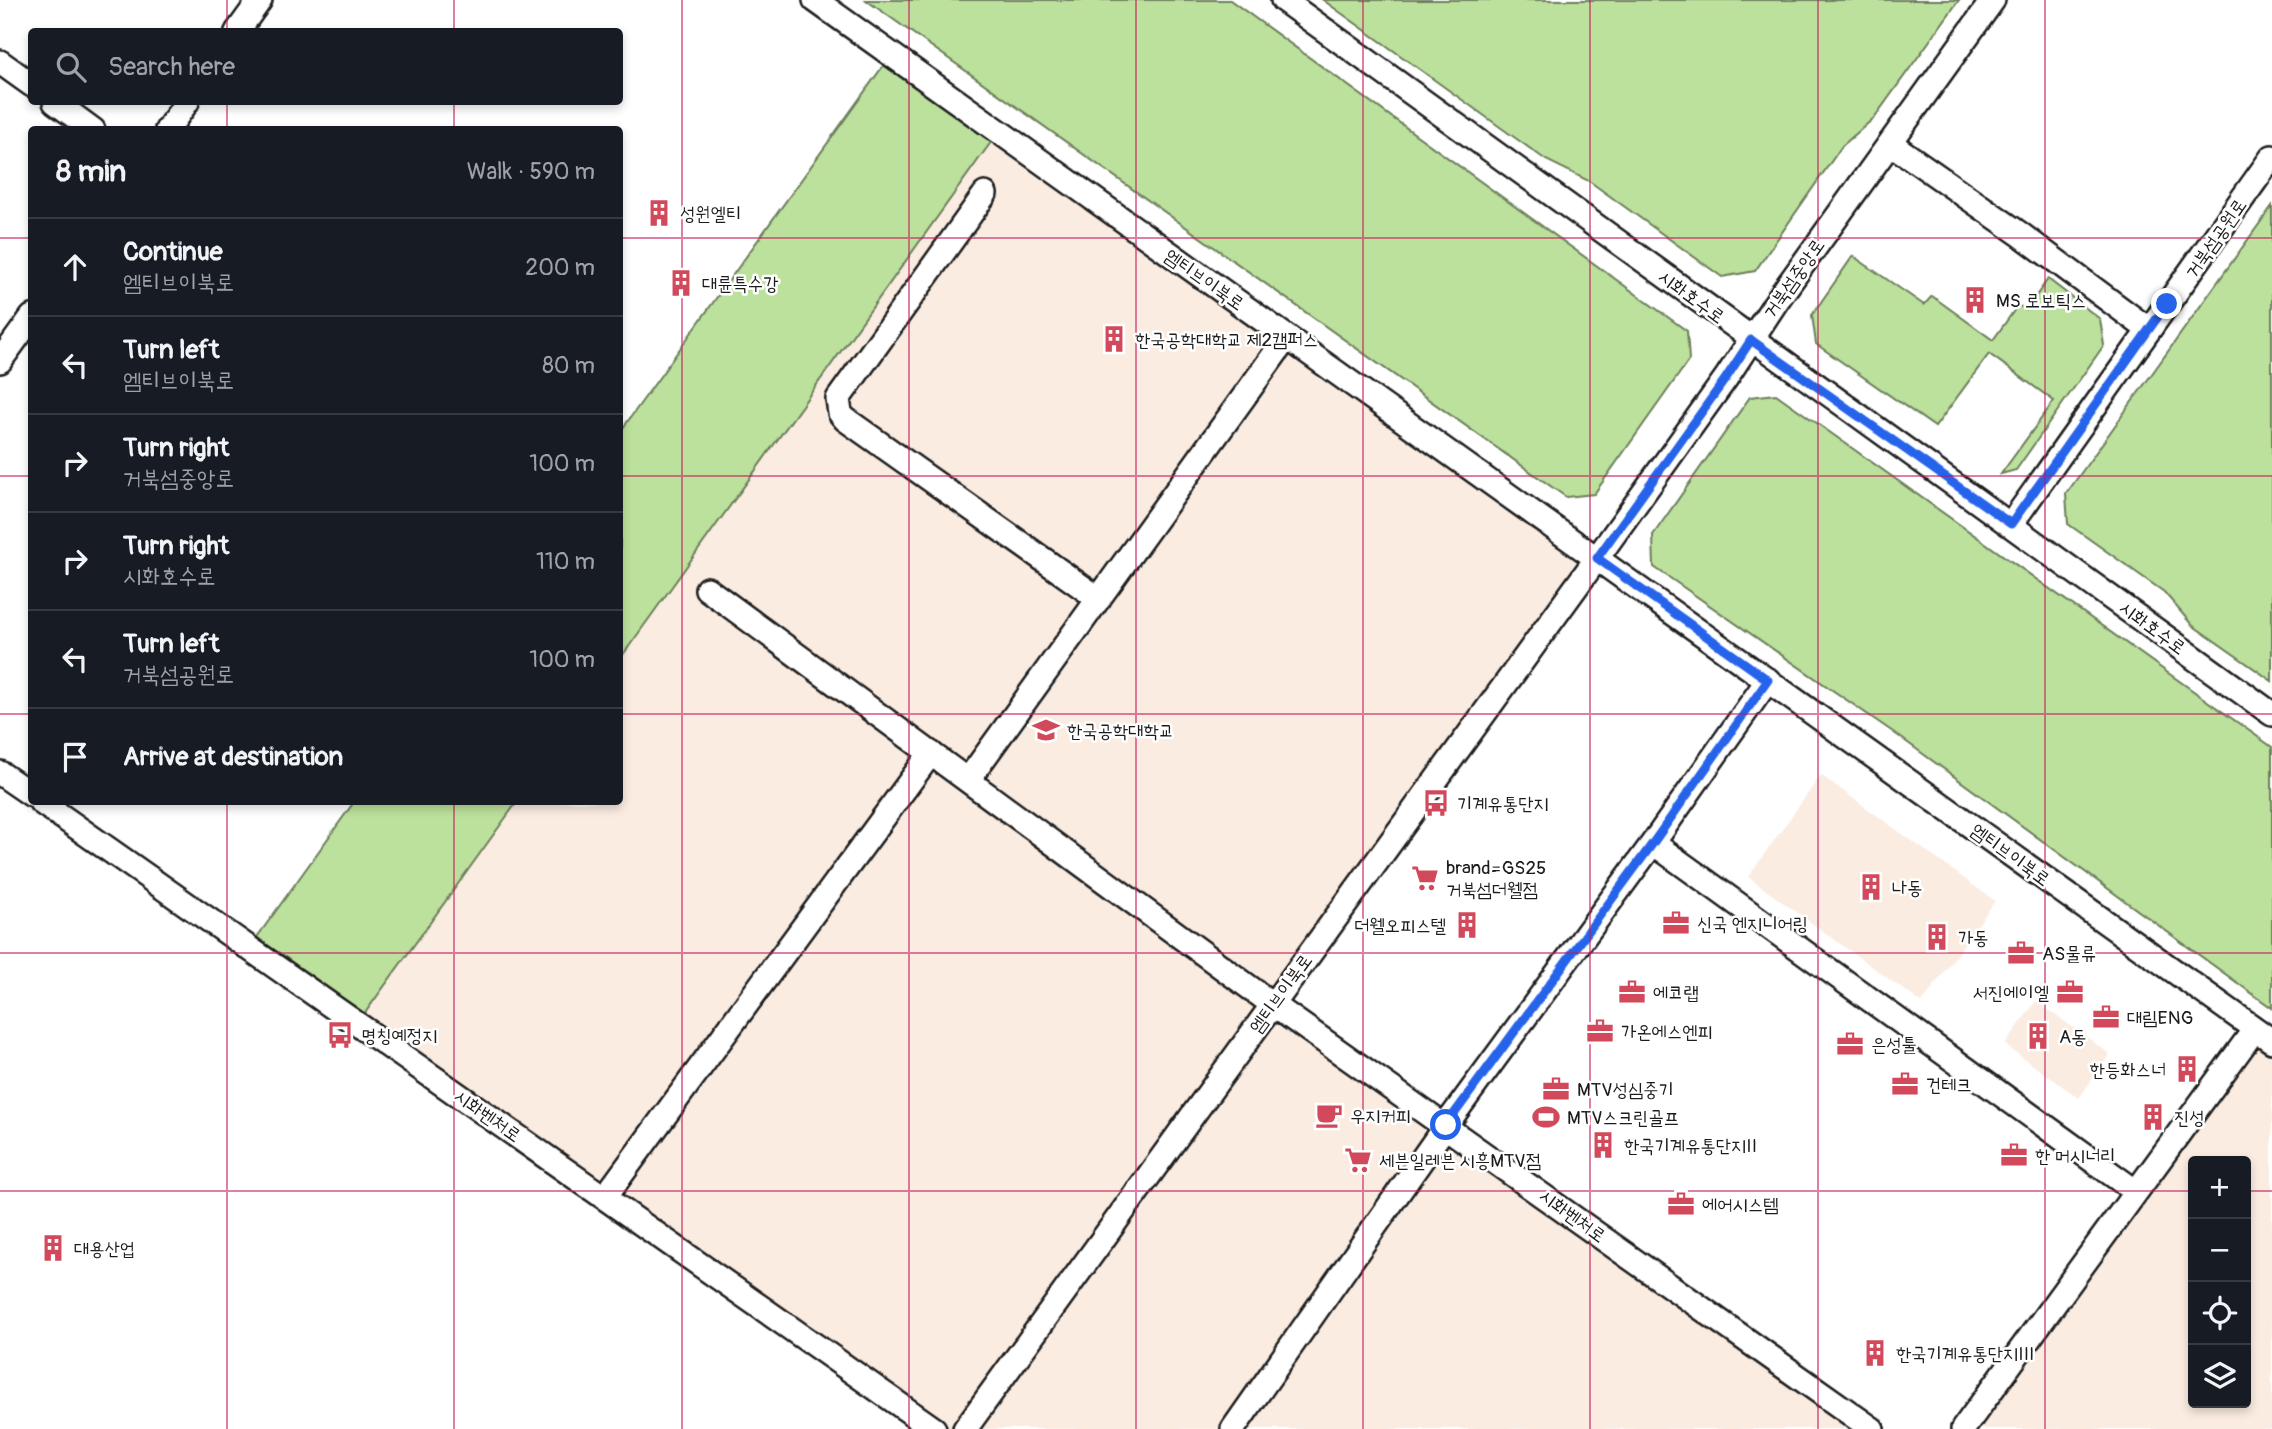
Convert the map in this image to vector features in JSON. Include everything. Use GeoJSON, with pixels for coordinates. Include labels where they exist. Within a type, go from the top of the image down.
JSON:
{"type":"FeatureCollection","features":[{"type":"Feature","properties":{"kind":"street"},"geometry":{"type":"LineString","coordinates":[[240,28],[260,0]]}},
{"type":"Feature","properties":{"kind":"street","name":"엠티브이북로"},"geometry":{"type":"LineString","coordinates":[[815,0],[2264,1035],[2135,1191],[1963,1429]]}},
{"type":"Feature","properties":{"kind":"street","name":"시화호수로"},"geometry":{"type":"LineString","coordinates":[[1283,0],[2272,714]]}},
{"type":"Feature","properties":{"kind":"street","name":"거북섬중앙로"},"geometry":{"type":"LineString","coordinates":[[1597,558],[1993,0]]}},
{"type":"Feature","properties":{"kind":"street"},"geometry":{"type":"LineString","coordinates":[[0,62],[28,82]]}},
{"type":"Feature","properties":{"kind":"street"},"geometry":{"type":"LineString","coordinates":[[59,105],[88,126]]}},
{"type":"Feature","properties":{"kind":"street"},"geometry":{"type":"LineString","coordinates":[[170,126],[185,105]]}},
{"type":"Feature","properties":{"kind":"street"},"geometry":{"type":"LineString","coordinates":[[1890,143],[2020,234],[2149,330]]}},
{"type":"Feature","properties":{"kind":"street","name":"거북섬공원로"},"geometry":{"type":"LineString","coordinates":[[2011,524],[2272,157]]}},
{"type":"Feature","properties":{"kind":"street"},"geometry":{"type":"LineString","coordinates":[[985,194],[838,399],[838,406],[845,419],[1099,598]]}},
{"type":"Feature","properties":{"kind":"street"},"geometry":{"type":"LineString","coordinates":[[0,361],[28,322]]}},
{"type":"Feature","properties":{"kind":"street"},"geometry":{"type":"LineString","coordinates":[[968,780],[1287,337]]}},
{"type":"Feature","properties":{"kind":"street","name":"엠티브이북로"},"geometry":{"type":"LineString","coordinates":[[965,1429],[1597,558]]}},
{"type":"Feature","properties":{"kind":"street","name":"시화벤처로"},"geometry":{"type":"LineString","coordinates":[[707,589],[1272,1004],[1872,1429]]}},
{"type":"Feature","properties":{"kind":"street"},"geometry":{"type":"LineString","coordinates":[[1233,1429],[1446,1125],[1653,843],[1768,680]]}},
{"type":"Feature","properties":{"kind":"street"},"geometry":{"type":"LineString","coordinates":[[605,1197],[931,753]]}},
{"type":"Feature","properties":{"kind":"street"},"geometry":{"type":"LineString","coordinates":[[0,773],[28,792]]}},
{"type":"Feature","properties":{"kind":"street","name":"시화벤처로"},"geometry":{"type":"LineString","coordinates":[[45,805],[934,1429]]}},
{"type":"Feature","properties":{"kind":"street"},"geometry":{"type":"LineString","coordinates":[[1653,843],[2135,1191]]}},
{"type":"Feature","properties":{"kind":"shaded area","name":"한국공학대학교"},"geometry":{"type":"Polygon","coordinates":[[[999,131],[1597,558],[1273,1004],[1868,1429],[934,1429],[357,1024],[515,805],[623,805],[623,655],[999,131]]]}},
{"type":"Feature","properties":{"kind":"shaded area"},"geometry":{"type":"Polygon","coordinates":[[[1821,775],[1995,901],[1922,1003],[1748,877],[1821,775]]]}},
{"type":"Feature","properties":{"kind":"shaded area"},"geometry":{"type":"Polygon","coordinates":[[[2036,1001],[2110,1054],[2079,1098],[2005,1045],[2036,1001]]]}},
{"type":"Feature","properties":{"kind":"shaded area"},"geometry":{"type":"Polygon","coordinates":[[[2255,1029],[2272,1041],[2272,1429],[1963,1429],[2255,1029]]]}},
{"type":"Feature","properties":{"kind":"green space"},"geometry":{"type":"Polygon","coordinates":[[[866,0],[1230,0],[1687,331],[1689,360],[1594,494],[1566,497],[866,0]]]}},
{"type":"Feature","properties":{"kind":"green space"},"geometry":{"type":"Polygon","coordinates":[[[1323,0],[1959,0],[1874,118],[1842,146],[1755,271],[1722,277],[1589,181],[1546,160],[1323,0]]]}},
{"type":"Feature","properties":{"kind":"green space"},"geometry":{"type":"Polygon","coordinates":[[[891,55],[999,131],[623,655],[623,428],[891,55]]]}},
{"type":"Feature","properties":{"kind":"green space"},"geometry":{"type":"Polygon","coordinates":[[[2272,206],[2272,681],[2192,625],[2164,592],[2068,524],[2066,494],[2272,206]]]}},
{"type":"Feature","properties":{"kind":"green space"},"geometry":{"type":"Polygon","coordinates":[[[1853,256],[1924,305],[1932,296],[1993,340],[2018,305],[2026,310],[2048,279],[2100,319],[2104,345],[2016,470],[2001,474],[2054,401],[1989,354],[1935,427],[1816,344],[1812,315],[1853,256]]]}},
{"type":"Feature","properties":{"kind":"green space"},"geometry":{"type":"Polygon","coordinates":[[[1776,394],[2272,747],[2272,1008],[1893,732],[1654,567],[1653,535],[1750,397],[1776,394]]]}},
{"type":"Feature","properties":{"kind":"green space"},"geometry":{"type":"Polygon","coordinates":[[[352,805],[515,805],[357,1024],[250,947],[352,805]]]}},
{"type":"Feature","properties":{"kind":"place","name":"성원엘티"},"geometry":{"type":"Point","coordinates":[659,213]}},
{"type":"Feature","properties":{"kind":"place","name":"대륜특수강"},"geometry":{"type":"Point","coordinates":[681,283]}},
{"type":"Feature","properties":{"kind":"place","name":"MS 로보틱스"},"geometry":{"type":"Point","coordinates":[1975,300]}},
{"type":"Feature","properties":{"kind":"place","name":"한국공학대학교 제2캠퍼스"},"geometry":{"type":"Point","coordinates":[1114,339]}},
{"type":"Feature","properties":{"kind":"place","name":"한국공학대학교"},"geometry":{"type":"Point","coordinates":[1046,730]}},
{"type":"Feature","properties":{"kind":"place","name":"기계유통단지"},"geometry":{"type":"Point","coordinates":[1436,803]}},
{"type":"Feature","properties":{"kind":"place","name":"brand=GS25 거북섬더웰점"},"geometry":{"type":"Point","coordinates":[1425,878]}},
{"type":"Feature","properties":{"kind":"place","name":"나동"},"geometry":{"type":"Point","coordinates":[1871,887]}},
{"type":"Feature","properties":{"kind":"place","name":"신국 엔지니어링"},"geometry":{"type":"Point","coordinates":[1676,923]}},
{"type":"Feature","properties":{"kind":"place","name":"더웰오피스텔"},"geometry":{"type":"Point","coordinates":[1467,925]}},
{"type":"Feature","properties":{"kind":"place","name":"가동"},"geometry":{"type":"Point","coordinates":[1937,937]}},
{"type":"Feature","properties":{"kind":"place","name":"AS물류"},"geometry":{"type":"Point","coordinates":[2021,953]}},
{"type":"Feature","properties":{"kind":"place","name":"에코랩"},"geometry":{"type":"Point","coordinates":[1632,992]}},
{"type":"Feature","properties":{"kind":"place","name":"서진에이엘"},"geometry":{"type":"Point","coordinates":[2070,992]}},
{"type":"Feature","properties":{"kind":"place","name":"대림ENG"},"geometry":{"type":"Point","coordinates":[2106,1017]}},
{"type":"Feature","properties":{"kind":"place","name":"가온에스엔피"},"geometry":{"type":"Point","coordinates":[1600,1031]}},
{"type":"Feature","properties":{"kind":"place","name":"명칭예정지"},"geometry":{"type":"Point","coordinates":[340,1035]}},
{"type":"Feature","properties":{"kind":"place","name":"A동"},"geometry":{"type":"Point","coordinates":[2038,1036]}},
{"type":"Feature","properties":{"kind":"place","name":"은성툴"},"geometry":{"type":"Point","coordinates":[1850,1044]}},
{"type":"Feature","properties":{"kind":"place","name":"한등화스너"},"geometry":{"type":"Point","coordinates":[2187,1069]}},
{"type":"Feature","properties":{"kind":"place","name":"건테크"},"geometry":{"type":"Point","coordinates":[1905,1084]}},
{"type":"Feature","properties":{"kind":"place","name":"MTV성심중기"},"geometry":{"type":"Point","coordinates":[1556,1089]}},
{"type":"Feature","properties":{"kind":"place","name":"우지커피"},"geometry":{"type":"Point","coordinates":[1329,1115]}},
{"type":"Feature","properties":{"kind":"place","name":"MTV스크린골프"},"geometry":{"type":"Point","coordinates":[1546,1117]}},
{"type":"Feature","properties":{"kind":"place","name":"진성"},"geometry":{"type":"Point","coordinates":[2153,1117]}},
{"type":"Feature","properties":{"kind":"place","name":"한국기계유통단지II"},"geometry":{"type":"Point","coordinates":[1603,1145]}},
{"type":"Feature","properties":{"kind":"place","name":"한 머시너리"},"geometry":{"type":"Point","coordinates":[2014,1155]}},
{"type":"Feature","properties":{"kind":"place","name":"세븐일레븐 시흥MTV점"},"geometry":{"type":"Point","coordinates":[1358,1160]}},
{"type":"Feature","properties":{"kind":"place","name":"에어시스템"},"geometry":{"type":"Point","coordinates":[1681,1204]}},
{"type":"Feature","properties":{"kind":"place","name":"대용산업"},"geometry":{"type":"Point","coordinates":[53,1248]}},
{"type":"Feature","properties":{"kind":"place","name":"한국기계유통단지III"},"geometry":{"type":"Point","coordinates":[1875,1353]}},
{"type":"Feature","properties":{"kind":"route"},"geometry":{"type":"LineString","coordinates":[[1446,1125],[1653,843],[1768,680],[1597,558],[1751,340],[2011,524],[2167,304]]}}]}
